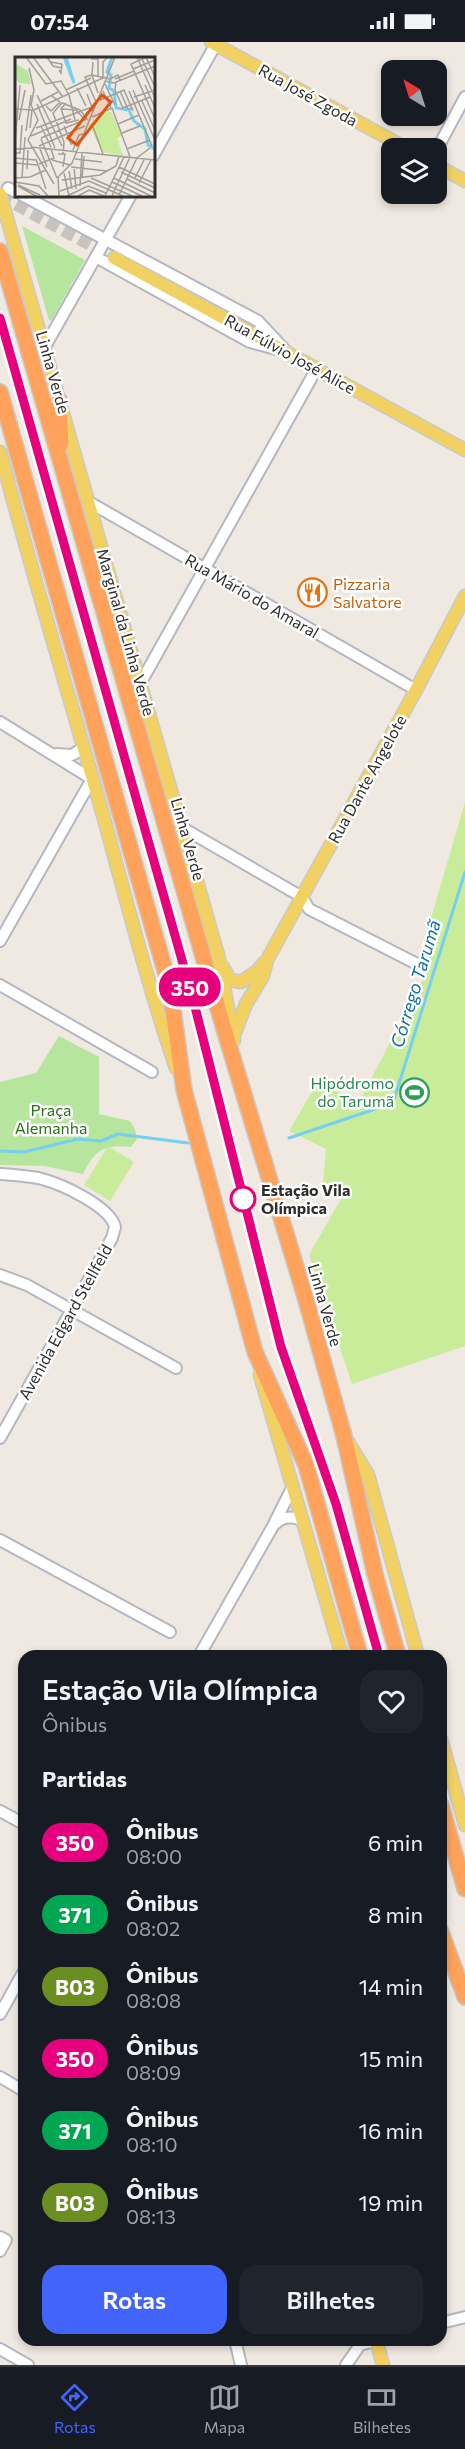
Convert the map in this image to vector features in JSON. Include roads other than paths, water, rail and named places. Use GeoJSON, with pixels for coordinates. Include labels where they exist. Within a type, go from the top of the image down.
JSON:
{"type":"FeatureCollection","features":[{"type":"Feature","properties":{"kind":"highway","name":"Linha Verde"},"geometry":{"type":"LineString","coordinates":[[0,251],[215,999],[239,1073],[344,1436],[375,1574],[396,1650]]}},
{"type":"Feature","properties":{"kind":"highway"},"geometry":{"type":"LineString","coordinates":[[0,392],[171,988],[184,1090],[255,1352],[306,1465],[358,1650]]}},
{"type":"Feature","properties":{"kind":"highway"},"geometry":{"type":"LineString","coordinates":[[59,400],[62,471]]}},
{"type":"Feature","properties":{"kind":"highway"},"geometry":{"type":"LineString","coordinates":[[447,1826],[465,1889]]}},
{"type":"Feature","properties":{"kind":"highway"},"geometry":{"type":"LineString","coordinates":[[447,1948],[463,1991]]}},
{"type":"Feature","properties":{"kind":"highway"},"geometry":{"type":"LineString","coordinates":[[447,1971],[463,1991]]}},
{"type":"Feature","properties":{"kind":"main road","name":"Rua José Zgoda"},"geometry":{"type":"LineString","coordinates":[[215,43],[388,138]]}},
{"type":"Feature","properties":{"kind":"main road"},"geometry":{"type":"LineString","coordinates":[[447,171],[465,181]]}},
{"type":"Feature","properties":{"kind":"main road","name":"Marginal da Linha Verde"},"geometry":{"type":"LineString","coordinates":[[8,191],[43,350],[89,502],[218,955],[239,1073]]}},
{"type":"Feature","properties":{"kind":"main road","name":"Rua Fúlvio José Alice"},"geometry":{"type":"LineString","coordinates":[[114,258],[465,450]]}},
{"type":"Feature","properties":{"kind":"main road"},"geometry":{"type":"LineString","coordinates":[[0,452],[27,556],[159,1017],[184,1090]]}},
{"type":"Feature","properties":{"kind":"main road","name":"Rua Dante Angelote"},"geometry":{"type":"LineString","coordinates":[[233,1039],[246,1004],[263,976],[267,960],[416,690],[465,596]]}},
{"type":"Feature","properties":{"kind":"main road","name":"Rua Dante Angelote"},"geometry":{"type":"LineString","coordinates":[[218,955],[225,974],[233,981],[246,980],[267,960]]}},
{"type":"Feature","properties":{"kind":"main road"},"geometry":{"type":"LineString","coordinates":[[255,1352],[266,1401],[340,1650]]}},
{"type":"Feature","properties":{"kind":"main road","name":"Linha Verde"},"geometry":{"type":"LineString","coordinates":[[344,1436],[368,1475],[416,1650]]}},
{"type":"Feature","properties":{"kind":"main road"},"geometry":{"type":"LineString","coordinates":[[447,1760],[465,1825]]}},
{"type":"Feature","properties":{"kind":"main road"},"geometry":{"type":"LineString","coordinates":[[378,2346],[383,2365]]}},
{"type":"Feature","properties":{"kind":"street"},"geometry":{"type":"LineString","coordinates":[[154,154],[215,43]]}},
{"type":"Feature","properties":{"kind":"street"},"geometry":{"type":"LineString","coordinates":[[443,138],[465,97]]}},
{"type":"Feature","properties":{"kind":"street"},"geometry":{"type":"LineString","coordinates":[[24,196],[258,321],[285,351]]}},
{"type":"Feature","properties":{"kind":"street"},"geometry":{"type":"LineString","coordinates":[[43,350],[130,196]]}},
{"type":"Feature","properties":{"kind":"street"},"geometry":{"type":"LineString","coordinates":[[96,257],[250,342],[285,351]]}},
{"type":"Feature","properties":{"kind":"street"},"geometry":{"type":"LineString","coordinates":[[141,684],[317,368]]}},
{"type":"Feature","properties":{"kind":"street","name":"Rua Mário do Amaral"},"geometry":{"type":"LineString","coordinates":[[89,502],[416,690]]}},
{"type":"Feature","properties":{"kind":"street"},"geometry":{"type":"LineString","coordinates":[[0,722],[92,778],[0,941]]}},
{"type":"Feature","properties":{"kind":"street"},"geometry":{"type":"LineString","coordinates":[[56,754],[72,755],[82,748]]}},
{"type":"Feature","properties":{"kind":"street"},"geometry":{"type":"LineString","coordinates":[[78,803],[99,801]]}},
{"type":"Feature","properties":{"kind":"street"},"geometry":{"type":"LineString","coordinates":[[181,827],[302,897],[309,909],[421,966]]}},
{"type":"Feature","properties":{"kind":"street"},"geometry":{"type":"LineString","coordinates":[[0,985],[152,1072]]}},
{"type":"Feature","properties":{"kind":"street","name":"Avenida Edgard Stellfeld"},"geometry":{"type":"LineString","coordinates":[[0,1174],[41,1179],[88,1200],[111,1216],[115,1227],[112,1238],[0,1438]]}},
{"type":"Feature","properties":{"kind":"street"},"geometry":{"type":"LineString","coordinates":[[0,1275],[21,1282],[176,1368]]}},
{"type":"Feature","properties":{"kind":"street"},"geometry":{"type":"LineString","coordinates":[[202,1650],[273,1526],[293,1486]]}},
{"type":"Feature","properties":{"kind":"street"},"geometry":{"type":"LineString","coordinates":[[273,1526],[286,1517],[302,1520],[304,1526]]}},
{"type":"Feature","properties":{"kind":"street"},"geometry":{"type":"LineString","coordinates":[[0,1540],[170,1632]]}},
{"type":"Feature","properties":{"kind":"street"},"geometry":{"type":"LineString","coordinates":[[0,1811],[18,1821]]}},
{"type":"Feature","properties":{"kind":"street"},"geometry":{"type":"LineString","coordinates":[[0,2014],[18,1982]]}},
{"type":"Feature","properties":{"kind":"street"},"geometry":{"type":"LineString","coordinates":[[0,2077],[18,2088]]}},
{"type":"Feature","properties":{"kind":"street"},"geometry":{"type":"LineString","coordinates":[[0,2237],[6,2240],[0,2250]]}},
{"type":"Feature","properties":{"kind":"street"},"geometry":{"type":"LineString","coordinates":[[447,2322],[465,2317]]}},
{"type":"Feature","properties":{"kind":"street"},"geometry":{"type":"LineString","coordinates":[[236,2346],[241,2365]]}},
{"type":"Feature","properties":{"kind":"street"},"geometry":{"type":"LineString","coordinates":[[346,2365],[359,2346]]}},
{"type":"Feature","properties":{"kind":"street"},"geometry":{"type":"LineString","coordinates":[[0,2349],[9,2360],[28,2365]]}},
{"type":"Feature","properties":{"kind":"waterway","name":"Córrego Tarumã"},"geometry":{"type":"LineString","coordinates":[[289,1138],[393,1103],[465,872]]}},
{"type":"Feature","properties":{"kind":"waterway","name":"Córrego Tarumã"},"geometry":{"type":"LineString","coordinates":[[0,1151],[24,1152],[78,1139],[101,1141],[118,1134],[188,1143]]}},
{"type":"Feature","properties":{"kind":"tunnel"},"geometry":{"type":"LineString","coordinates":[[0,196],[114,258]]}},
{"type":"Feature","properties":{"kind":"place","name":"Pizzaria Salvatore"},"geometry":{"type":"Point","coordinates":[312,593]}},
{"type":"Feature","properties":{"kind":"place","name":"Hipódromo do Tarumã"},"geometry":{"type":"Point","coordinates":[415,1092]}},
{"type":"Feature","properties":{"kind":"place","name":"Estação Vila Olímpica"},"geometry":{"type":"Point","coordinates":[243,1199]}},
{"type":"Feature","properties":{"kind":"park label","name":"Praça Alemanha"},"geometry":{"type":"Point","coordinates":[51,1119]}}]}
